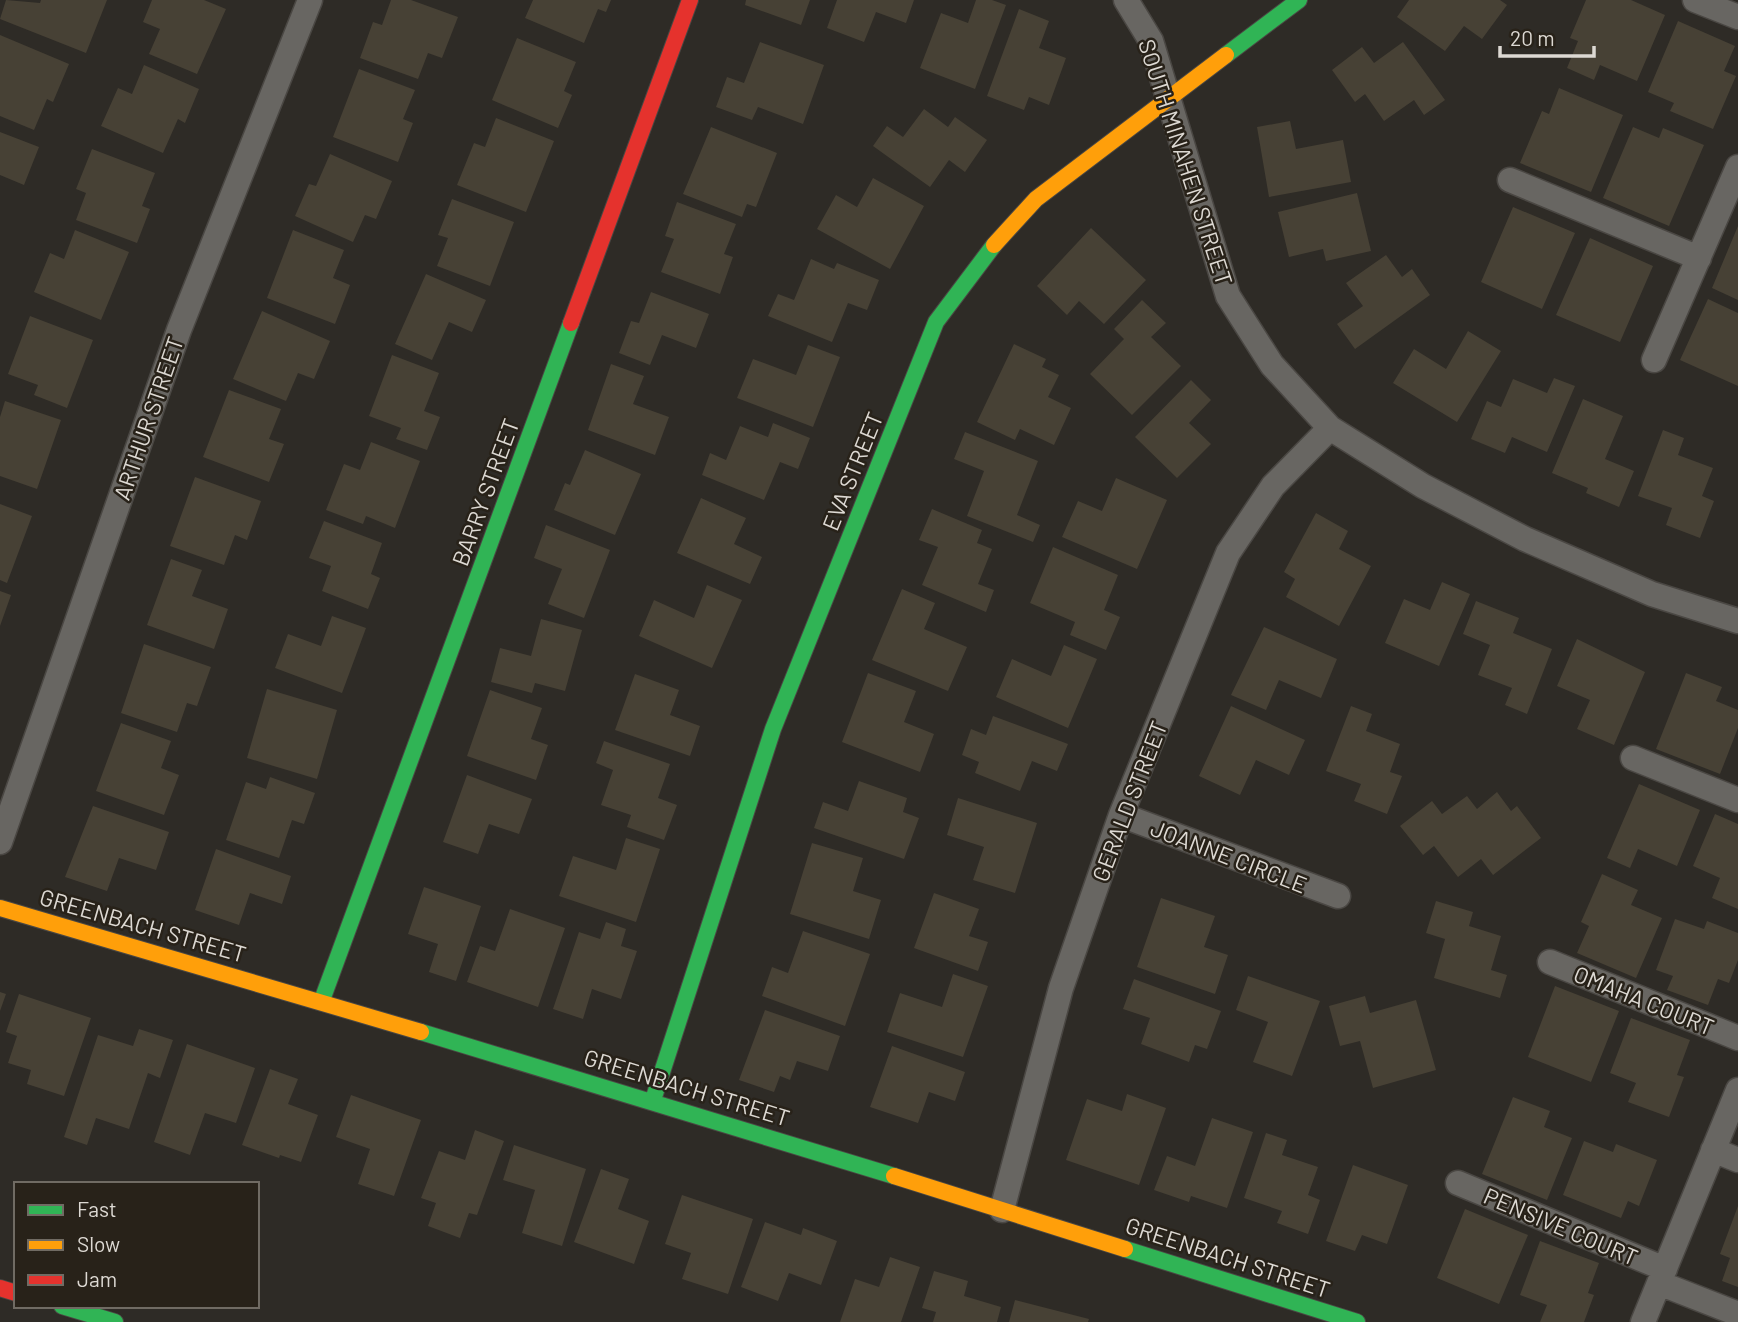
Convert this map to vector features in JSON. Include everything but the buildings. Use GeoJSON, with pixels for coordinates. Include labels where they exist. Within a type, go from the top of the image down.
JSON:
{"type":"FeatureCollection","features":[{"type":"Feature","properties":{"kind":"main road","name":"BARRY STREET"},"geometry":{"type":"LineString","coordinates":[[322,1000],[690,0]]}},
{"type":"Feature","properties":{"kind":"main road","name":"EVA STREET"},"geometry":{"type":"LineString","coordinates":[[653,1100],[773,729],[936,322],[982,258],[1036,199],[1299,0]]}},
{"type":"Feature","properties":{"kind":"main road","name":"GREENBACH STREET"},"geometry":{"type":"LineString","coordinates":[[0,908],[322,1000],[653,1100],[1357,1322]]}},
{"type":"Feature","properties":{"kind":"main road"},"geometry":{"type":"LineString","coordinates":[[69,1308],[115,1322]]}},
{"type":"Feature","properties":{"kind":"street","name":"ARTHUR STREET"},"geometry":{"type":"LineString","coordinates":[[0,842],[180,330],[310,0]]}},
{"type":"Feature","properties":{"kind":"street","name":"SOUTH MINAHEN STREET"},"geometry":{"type":"LineString","coordinates":[[1126,0],[1151,41],[1228,296],[1272,365],[1330,428],[1423,486],[1525,539],[1652,594],[1738,621]]}},
{"type":"Feature","properties":{"kind":"street"},"geometry":{"type":"LineString","coordinates":[[1695,0],[1738,17]]}},
{"type":"Feature","properties":{"kind":"street"},"geometry":{"type":"LineString","coordinates":[[1654,360],[1738,167]]}},
{"type":"Feature","properties":{"kind":"street"},"geometry":{"type":"LineString","coordinates":[[1510,180],[1699,258]]}},
{"type":"Feature","properties":{"kind":"street","name":"GERALD STREET"},"geometry":{"type":"LineString","coordinates":[[1002,1210],[1061,988],[1121,815],[1228,553],[1273,486],[1330,428]]}},
{"type":"Feature","properties":{"kind":"street"},"geometry":{"type":"LineString","coordinates":[[1633,758],[1738,800]]}},
{"type":"Feature","properties":{"kind":"street","name":"JOANNE CIRCLE"},"geometry":{"type":"LineString","coordinates":[[1121,815],[1338,897]]}},
{"type":"Feature","properties":{"kind":"street","name":"OMAHA COURT"},"geometry":{"type":"LineString","coordinates":[[1550,962],[1738,1038]]}},
{"type":"Feature","properties":{"kind":"street"},"geometry":{"type":"LineString","coordinates":[[1643,1322],[1738,1090]]}},
{"type":"Feature","properties":{"kind":"street"},"geometry":{"type":"LineString","coordinates":[[1713,1150],[1738,1160]]}},
{"type":"Feature","properties":{"kind":"street","name":"PENSIVE COURT"},"geometry":{"type":"LineString","coordinates":[[1458,1183],[1662,1276],[1738,1314]]}},
{"type":"Feature","properties":{"kind":"traffic: fast"},"geometry":{"type":"LineString","coordinates":[[1226,55],[1299,0]]}},
{"type":"Feature","properties":{"kind":"traffic: fast"},"geometry":{"type":"LineString","coordinates":[[653,1100],[773,729],[936,322],[994,245]]}},
{"type":"Feature","properties":{"kind":"traffic: fast"},"geometry":{"type":"LineString","coordinates":[[322,1000],[571,323]]}},
{"type":"Feature","properties":{"kind":"traffic: fast"},"geometry":{"type":"LineString","coordinates":[[421,1032],[894,1176]]}},
{"type":"Feature","properties":{"kind":"traffic: fast"},"geometry":{"type":"LineString","coordinates":[[1125,1249],[1357,1322]]}},
{"type":"Feature","properties":{"kind":"traffic: fast"},"geometry":{"type":"LineString","coordinates":[[69,1308],[115,1322]]}},
{"type":"Feature","properties":{"kind":"traffic: slow"},"geometry":{"type":"LineString","coordinates":[[994,245],[1036,199],[1226,55]]}},
{"type":"Feature","properties":{"kind":"traffic: slow"},"geometry":{"type":"LineString","coordinates":[[0,908],[421,1032]]}},
{"type":"Feature","properties":{"kind":"traffic: slow"},"geometry":{"type":"LineString","coordinates":[[894,1176],[1125,1249]]}},
{"type":"Feature","properties":{"kind":"traffic: jam"},"geometry":{"type":"LineString","coordinates":[[571,323],[690,0]]}},
{"type":"Feature","properties":{"kind":"traffic: jam"},"geometry":{"type":"LineString","coordinates":[[0,1288],[14,1292]]}}]}
